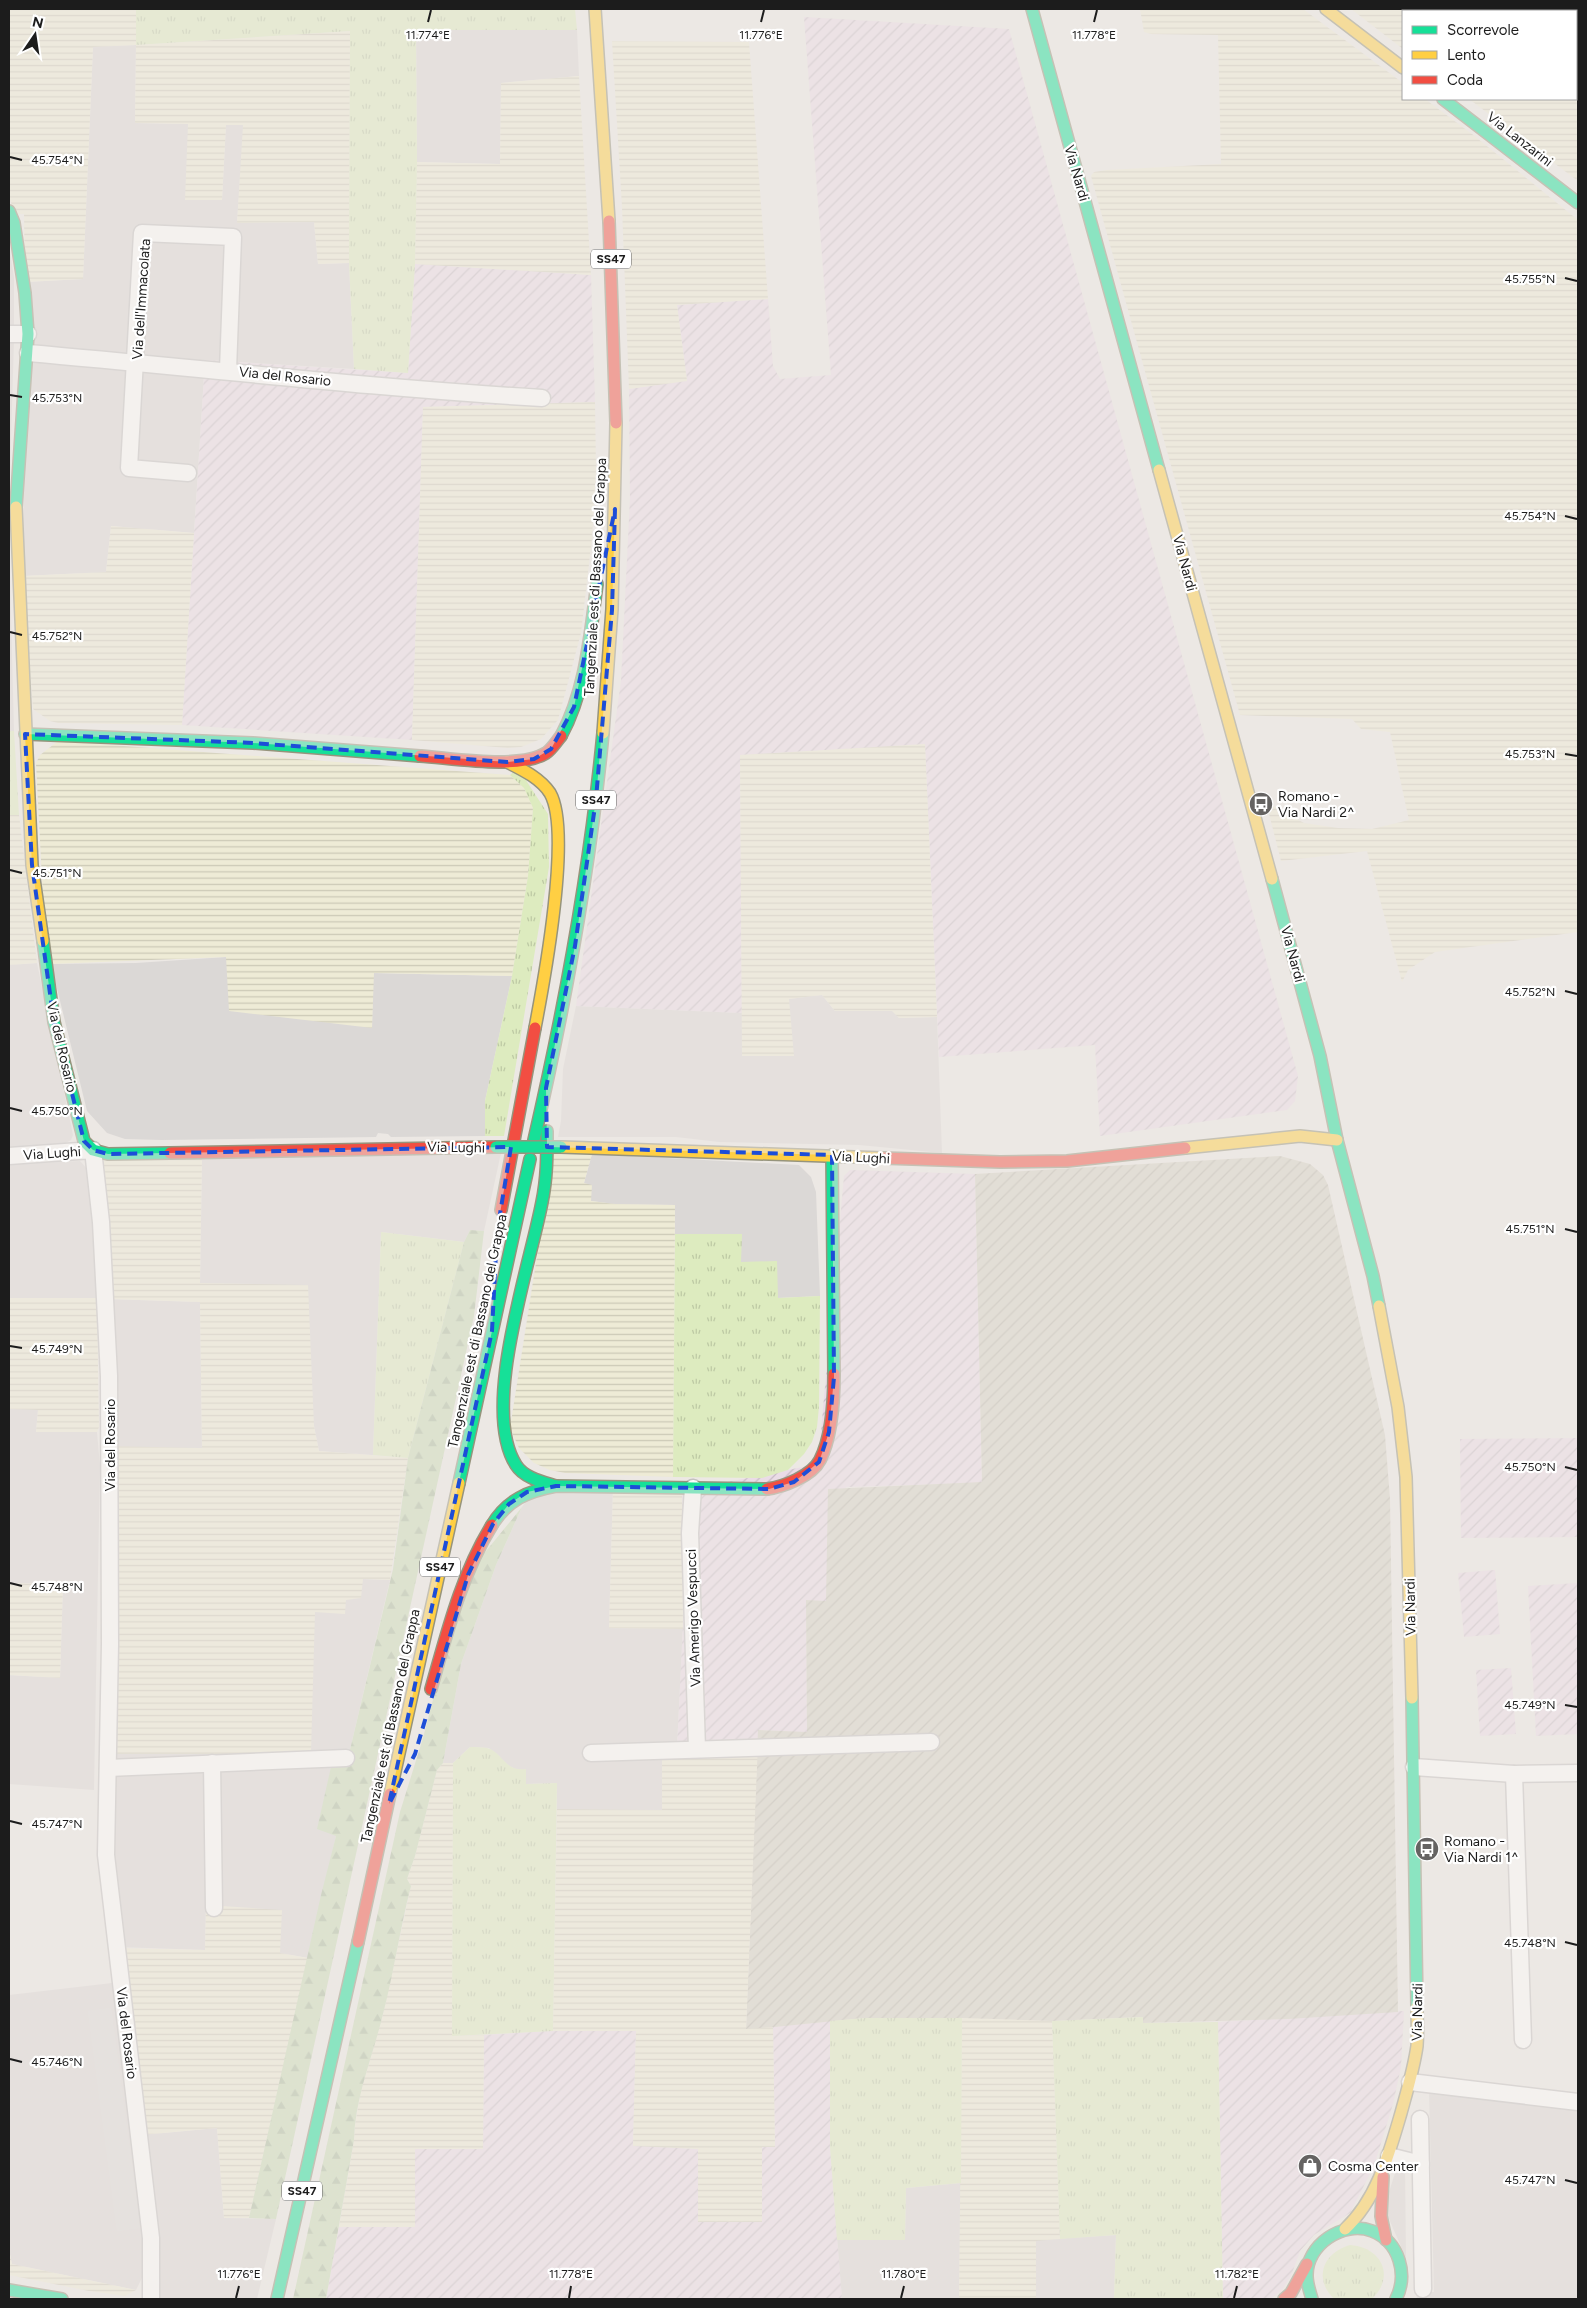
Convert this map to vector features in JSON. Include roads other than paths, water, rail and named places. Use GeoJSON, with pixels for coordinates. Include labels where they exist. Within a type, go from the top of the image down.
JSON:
{"type":"FeatureCollection","features":[{"type":"Feature","properties":{"kind":"main road","name":"Tangenziale est di Bassano del Grappa"},"geometry":{"type":"LineString","coordinates":[[534,1140],[574,946],[596,800],[612,610],[616,415],[615,322],[595,9]]}},
{"type":"Feature","properties":{"kind":"main road","name":"Via Nardi"},"geometry":{"type":"LineString","coordinates":[[1032,9],[1266,853],[1326,1123],[1337,1140],[1373,1276],[1398,1407],[1406,1496],[1414,1767],[1417,2039],[1410,2082],[1383,2172],[1358,2217],[1345,2229]]}},
{"type":"Feature","properties":{"kind":"main road"},"geometry":{"type":"LineString","coordinates":[[1326,9],[1402,67]]}},
{"type":"Feature","properties":{"kind":"main road","name":"Via Lanzarini"},"geometry":{"type":"LineString","coordinates":[[1444,100],[1578,203]]}},
{"type":"Feature","properties":{"kind":"main road","name":"Via del Rosario"},"geometry":{"type":"LineString","coordinates":[[9,211],[14,223],[25,293],[28,334],[16,499],[32,865],[54,1022],[84,1141],[92,1150]]}},
{"type":"Feature","properties":{"kind":"main road"},"geometry":{"type":"LineString","coordinates":[[25,734],[254,743],[508,762],[534,759],[551,750],[562,734],[574,707],[585,666],[601,568],[615,509]]}},
{"type":"Feature","properties":{"kind":"main road"},"geometry":{"type":"LineString","coordinates":[[498,1223],[551,935],[558,831],[553,801],[541,782],[508,762]]}},
{"type":"Feature","properties":{"kind":"main road"},"geometry":{"type":"LineString","coordinates":[[546,1088],[548,1173],[513,1338],[502,1415],[507,1444],[517,1466],[532,1478],[556,1486]]}},
{"type":"Feature","properties":{"kind":"main road"},"geometry":{"type":"LineString","coordinates":[[1300,1136],[1326,1123]]}},
{"type":"Feature","properties":{"kind":"main road"},"geometry":{"type":"LineString","coordinates":[[1300,1136],[1337,1140]]}},
{"type":"Feature","properties":{"kind":"main road","name":"Via Lughi"},"geometry":{"type":"LineString","coordinates":[[92,1150],[101,1153],[118,1154],[402,1146],[561,1147],[1000,1162],[1067,1161],[1300,1136]]}},
{"type":"Feature","properties":{"kind":"main road"},"geometry":{"type":"LineString","coordinates":[[428,1699],[448,1631],[468,1575],[493,1524],[509,1504],[527,1492],[556,1486],[769,1489],[794,1482],[819,1462],[829,1432],[834,1377],[830,1182],[832,1155]]}},
{"type":"Feature","properties":{"kind":"main road","name":"Tangenziale est di Bassano del Grappa"},"geometry":{"type":"LineString","coordinates":[[277,2299],[530,1159]]}},
{"type":"Feature","properties":{"kind":"main road"},"geometry":{"type":"LineString","coordinates":[[492,1331],[494,1269]]}},
{"type":"Feature","properties":{"kind":"main road"},"geometry":{"type":"LineString","coordinates":[[388,1804],[410,1762]]}},
{"type":"Feature","properties":{"kind":"main road","name":"Via Nardi"},"geometry":{"type":"LineString","coordinates":[[1383,2172],[1381,2216],[1386,2240]]}},
{"type":"Feature","properties":{"kind":"main road"},"geometry":{"type":"LineString","coordinates":[[1284,2299],[1291,2293],[1318,2245],[1330,2235],[1345,2229],[1356,2228],[1372,2232],[1386,2240],[1393,2247],[1401,2264],[1402,2282],[1400,2297]]}},
{"type":"Feature","properties":{"kind":"main road"},"geometry":{"type":"LineString","coordinates":[[1309,2261],[1306,2276],[1312,2299]]}},
{"type":"Feature","properties":{"kind":"main road"},"geometry":{"type":"LineString","coordinates":[[9,2284],[48,2296]]}},
{"type":"Feature","properties":{"kind":"main road"},"geometry":{"type":"LineString","coordinates":[[9,2290],[62,2299]]}},
{"type":"Feature","properties":{"kind":"street","name":"Via dell'Immacolata"},"geometry":{"type":"LineString","coordinates":[[188,473],[129,468],[142,233],[233,237],[228,370]]}},
{"type":"Feature","properties":{"kind":"street"},"geometry":{"type":"LineString","coordinates":[[9,334],[28,334]]}},
{"type":"Feature","properties":{"kind":"street","name":"Via del Rosario"},"geometry":{"type":"LineString","coordinates":[[28,352],[228,370],[424,391],[542,398]]}},
{"type":"Feature","properties":{"kind":"street","name":"Via del Rosario"},"geometry":{"type":"LineString","coordinates":[[92,1150],[101,1222],[109,1376],[110,1644],[106,1855],[150,2238],[151,2299]]}},
{"type":"Feature","properties":{"kind":"street","name":"Via Lughi"},"geometry":{"type":"LineString","coordinates":[[9,1156],[92,1150]]}},
{"type":"Feature","properties":{"kind":"street","name":"Via Amerigo Vespucci"},"geometry":{"type":"LineString","coordinates":[[693,1488],[690,1533],[697,1749]]}},
{"type":"Feature","properties":{"kind":"street"},"geometry":{"type":"LineString","coordinates":[[590,1752],[931,1742]]}},
{"type":"Feature","properties":{"kind":"street"},"geometry":{"type":"LineString","coordinates":[[108,1768],[346,1758]]}},
{"type":"Feature","properties":{"kind":"street"},"geometry":{"type":"LineString","coordinates":[[212,1764],[214,1908]]}},
{"type":"Feature","properties":{"kind":"street"},"geometry":{"type":"LineString","coordinates":[[1414,1767],[1514,1774],[1578,1774]]}},
{"type":"Feature","properties":{"kind":"street"},"geometry":{"type":"LineString","coordinates":[[1514,1774],[1523,2040]]}},
{"type":"Feature","properties":{"kind":"street"},"geometry":{"type":"LineString","coordinates":[[1410,2082],[1578,2102]]}},
{"type":"Feature","properties":{"kind":"street"},"geometry":{"type":"LineString","coordinates":[[1420,2120],[1423,2290]]}},
{"type":"Feature","properties":{"kind":"street"},"geometry":{"type":"LineString","coordinates":[[1389,2156],[1421,2164]]}},
{"type":"Feature","properties":{"kind":"place","name":"Romano - Via Nardi 2^"},"geometry":{"type":"Point","coordinates":[1261,804]}},
{"type":"Feature","properties":{"kind":"place","name":"Romano - Via Nardi 1^"},"geometry":{"type":"Point","coordinates":[1427,1849]}},
{"type":"Feature","properties":{"kind":"place","name":"Cosma Center"},"geometry":{"type":"Point","coordinates":[1310,2166]}}]}
